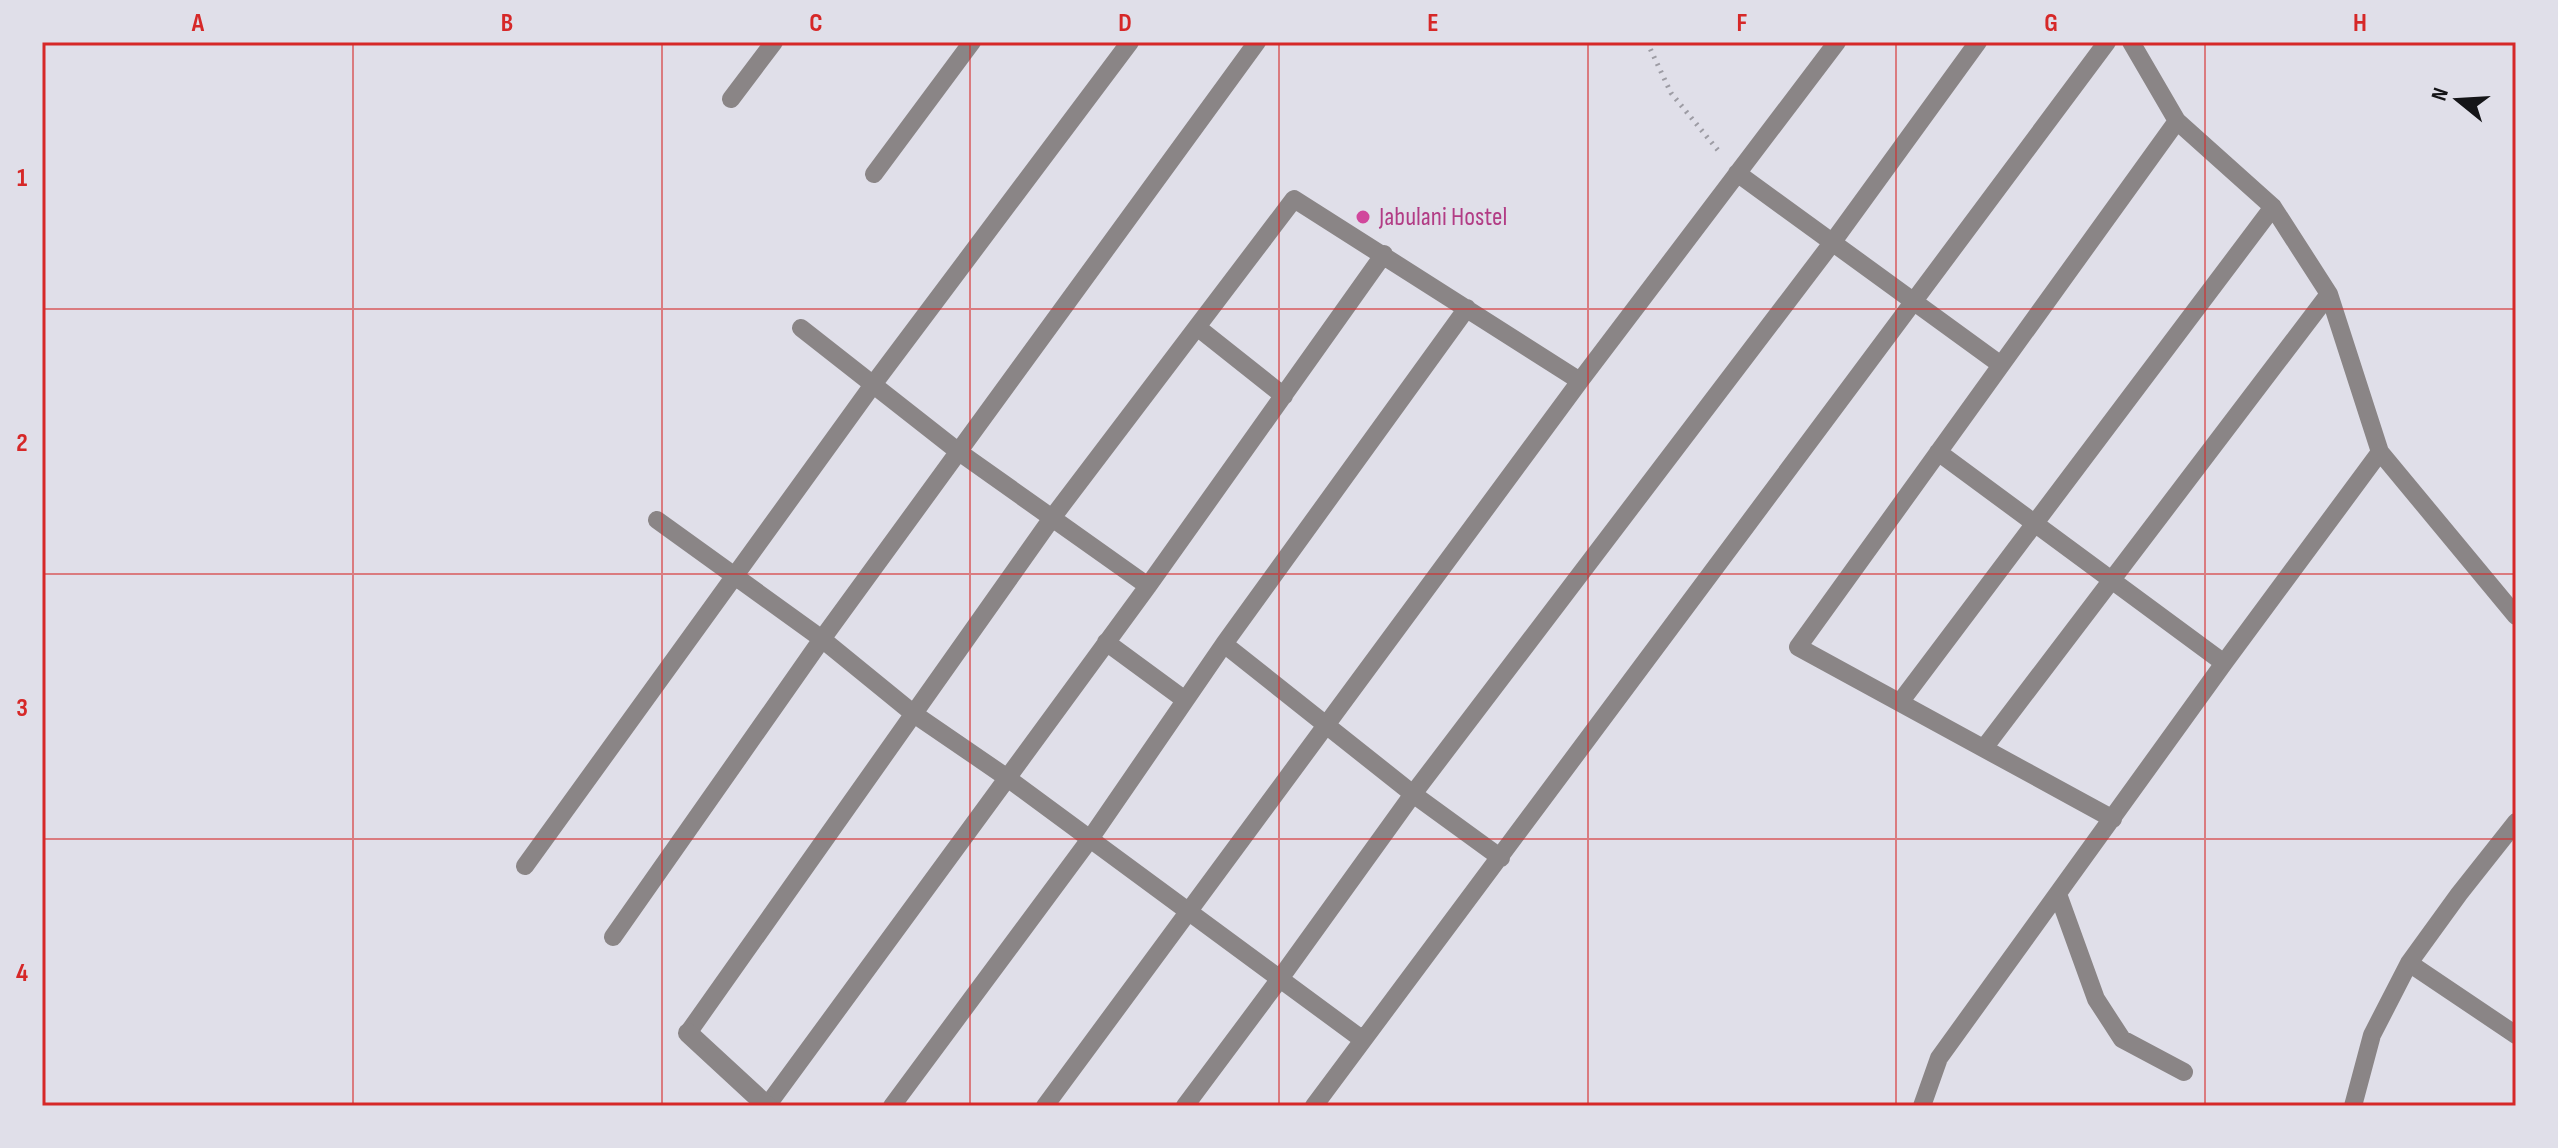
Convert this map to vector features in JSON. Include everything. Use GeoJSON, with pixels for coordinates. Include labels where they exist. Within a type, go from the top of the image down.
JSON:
{"type":"FeatureCollection","features":[{"type":"Feature","properties":{"kind":"street"},"geometry":{"type":"LineString","coordinates":[[688,1033],[767,1106]]}},
{"type":"Feature","properties":{"kind":"lane"},"geometry":{"type":"LineString","coordinates":[[731,99],[774,42]]}},
{"type":"Feature","properties":{"kind":"lane"},"geometry":{"type":"LineString","coordinates":[[874,174],[972,42]]}},
{"type":"Feature","properties":{"kind":"lane"},"geometry":{"type":"LineString","coordinates":[[525,866],[872,386],[1130,42]]}},
{"type":"Feature","properties":{"kind":"lane"},"geometry":{"type":"LineString","coordinates":[[613,937],[822,639],[1257,42]]}},
{"type":"Feature","properties":{"kind":"lane"},"geometry":{"type":"LineString","coordinates":[[1045,1106],[1580,381],[1837,42]]}},
{"type":"Feature","properties":{"kind":"lane"},"geometry":{"type":"LineString","coordinates":[[1185,1106],[1413,794],[1832,243],[1978,42]]}},
{"type":"Feature","properties":{"kind":"lane"},"geometry":{"type":"LineString","coordinates":[[1314,1106],[2107,42]]}},
{"type":"Feature","properties":{"kind":"lane"},"geometry":{"type":"LineString","coordinates":[[2131,42],[2177,121],[2273,207],[2329,294],[2380,452],[2516,616]]}},
{"type":"Feature","properties":{"kind":"lane"},"geometry":{"type":"LineString","coordinates":[[2113,819],[1798,647],[2177,121]]}},
{"type":"Feature","properties":{"kind":"lane"},"geometry":{"type":"LineString","coordinates":[[1737,173],[2001,365]]}},
{"type":"Feature","properties":{"kind":"lane"},"geometry":{"type":"LineString","coordinates":[[688,1033],[1052,518],[1294,199],[1580,381]]}},
{"type":"Feature","properties":{"kind":"lane"},"geometry":{"type":"LineString","coordinates":[[1901,701],[2273,207]]}},
{"type":"Feature","properties":{"kind":"lane"},"geometry":{"type":"LineString","coordinates":[[767,1106],[1148,586],[1384,254]]}},
{"type":"Feature","properties":{"kind":"lane"},"geometry":{"type":"LineString","coordinates":[[1984,748],[2329,294]]}},
{"type":"Feature","properties":{"kind":"lane"},"geometry":{"type":"LineString","coordinates":[[892,1106],[1090,839],[1224,644],[1467,308]]}},
{"type":"Feature","properties":{"kind":"lane"},"geometry":{"type":"LineString","coordinates":[[1197,327],[1284,396]]}},
{"type":"Feature","properties":{"kind":"lane"},"geometry":{"type":"LineString","coordinates":[[801,328],[959,452],[1148,586]]}},
{"type":"Feature","properties":{"kind":"lane"},"geometry":{"type":"LineString","coordinates":[[1938,452],[2224,663]]}},
{"type":"Feature","properties":{"kind":"lane"},"geometry":{"type":"LineString","coordinates":[[1922,1106],[1939,1058],[2380,452]]}},
{"type":"Feature","properties":{"kind":"lane"},"geometry":{"type":"LineString","coordinates":[[657,520],[822,639],[914,714],[1006,777],[1363,1040]]}},
{"type":"Feature","properties":{"kind":"lane"},"geometry":{"type":"LineString","coordinates":[[1106,642],[1185,700]]}},
{"type":"Feature","properties":{"kind":"lane"},"geometry":{"type":"LineString","coordinates":[[1224,644],[1413,794],[1501,858]]}},
{"type":"Feature","properties":{"kind":"lane"},"geometry":{"type":"LineString","coordinates":[[2353,1106],[2372,1035],[2409,963],[2516,822]]}},
{"type":"Feature","properties":{"kind":"lane"},"geometry":{"type":"LineString","coordinates":[[2058,894],[2096,999],[2122,1039],[2184,1072]]}},
{"type":"Feature","properties":{"kind":"lane"},"geometry":{"type":"LineString","coordinates":[[2409,963],[2516,1035]]}},
{"type":"Feature","properties":{"kind":"path"},"geometry":{"type":"LineString","coordinates":[[1647,42],[1671,93],[1737,173]]}},
{"type":"Feature","properties":{"kind":"place","name":"Jabulani Hostel"},"geometry":{"type":"Point","coordinates":[1363,217]}}]}
